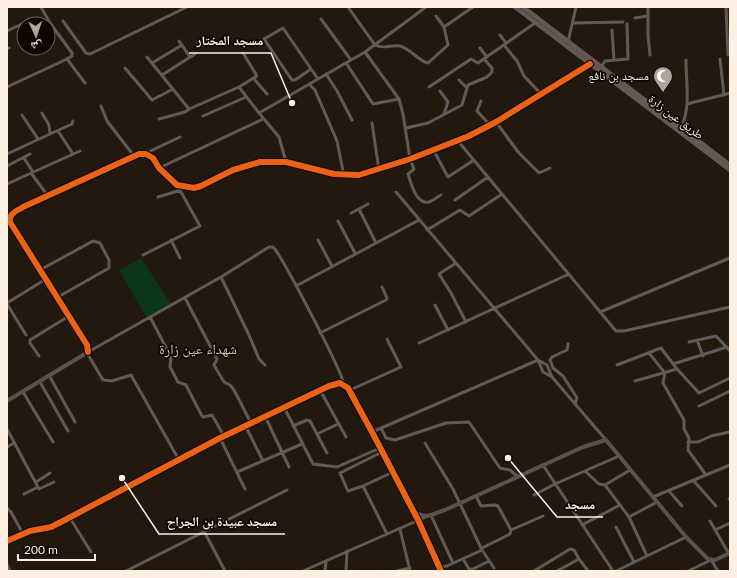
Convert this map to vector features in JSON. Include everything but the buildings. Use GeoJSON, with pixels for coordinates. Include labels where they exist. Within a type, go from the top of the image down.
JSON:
{"type":"FeatureCollection","features":[{"type":"Feature","properties":{"kind":"main road","name":"طريق عين زارة"},"geometry":{"type":"LineString","coordinates":[[515,7],[730,170]]}},
{"type":"Feature","properties":{"kind":"main road","name":"طريق عين زارة"},"geometry":{"type":"LineString","coordinates":[[523,7],[730,165]]}},
{"type":"Feature","properties":{"kind":"street"},"geometry":{"type":"LineString","coordinates":[[7,87],[72,56],[72,52],[50,23],[41,7]]}},
{"type":"Feature","properties":{"kind":"street"},"geometry":{"type":"LineString","coordinates":[[63,21],[86,53],[90,54],[186,7]]}},
{"type":"Feature","properties":{"kind":"street"},"geometry":{"type":"LineString","coordinates":[[348,7],[375,45],[382,47],[400,46],[418,59],[428,63],[448,45],[444,27],[436,16]]}},
{"type":"Feature","properties":{"kind":"street"},"geometry":{"type":"LineString","coordinates":[[259,113],[365,52],[426,7]]}},
{"type":"Feature","properties":{"kind":"street"},"geometry":{"type":"LineString","coordinates":[[568,42],[575,7]]}},
{"type":"Feature","properties":{"kind":"street"},"geometry":{"type":"LineString","coordinates":[[648,7],[647,16],[650,56]]}},
{"type":"Feature","properties":{"kind":"street"},"geometry":{"type":"LineString","coordinates":[[726,7],[728,55]]}},
{"type":"Feature","properties":{"kind":"street"},"geometry":{"type":"LineString","coordinates":[[444,27],[471,8]]}},
{"type":"Feature","properties":{"kind":"street"},"geometry":{"type":"LineString","coordinates":[[635,18],[647,16]]}},
{"type":"Feature","properties":{"kind":"street"},"geometry":{"type":"LineString","coordinates":[[321,19],[351,60]]}},
{"type":"Feature","properties":{"kind":"street"},"geometry":{"type":"LineString","coordinates":[[429,87],[471,59],[478,63],[535,22]]}},
{"type":"Feature","properties":{"kind":"street"},"geometry":{"type":"LineString","coordinates":[[573,23],[623,22]]}},
{"type":"Feature","properties":{"kind":"street"},"geometry":{"type":"LineString","coordinates":[[601,66],[605,61],[628,59],[626,24]]}},
{"type":"Feature","properties":{"kind":"street"},"geometry":{"type":"LineString","coordinates":[[311,69],[295,80],[292,80],[264,39],[283,28],[318,79]]}},
{"type":"Feature","properties":{"kind":"street"},"geometry":{"type":"LineString","coordinates":[[612,30],[614,60]]}},
{"type":"Feature","properties":{"kind":"street"},"geometry":{"type":"LineString","coordinates":[[500,35],[517,61],[524,76],[541,94]]}},
{"type":"Feature","properties":{"kind":"street"},"geometry":{"type":"LineString","coordinates":[[179,41],[190,57]]}},
{"type":"Feature","properties":{"kind":"street"},"geometry":{"type":"LineString","coordinates":[[152,63],[182,45]]}},
{"type":"Feature","properties":{"kind":"street"},"geometry":{"type":"LineString","coordinates":[[406,128],[428,123],[462,105],[467,88],[472,83],[487,77],[492,72],[492,68],[480,48]]}},
{"type":"Feature","properties":{"kind":"street"},"geometry":{"type":"LineString","coordinates":[[365,52],[399,99],[406,128],[410,159],[414,169],[408,174],[414,191],[422,200],[429,202],[441,195]]}},
{"type":"Feature","properties":{"kind":"street"},"geometry":{"type":"LineString","coordinates":[[160,119],[185,112],[239,87],[257,76],[257,73],[243,53]]}},
{"type":"Feature","properties":{"kind":"street"},"geometry":{"type":"LineString","coordinates":[[162,75],[195,54]]}},
{"type":"Feature","properties":{"kind":"street"},"geometry":{"type":"LineString","coordinates":[[147,56],[189,109]]}},
{"type":"Feature","properties":{"kind":"street"},"geometry":{"type":"LineString","coordinates":[[67,59],[84,83]]}},
{"type":"Feature","properties":{"kind":"street"},"geometry":{"type":"LineString","coordinates":[[720,59],[724,95]]}},
{"type":"Feature","properties":{"kind":"street"},"geometry":{"type":"LineString","coordinates":[[582,68],[584,60]]}},
{"type":"Feature","properties":{"kind":"street"},"geometry":{"type":"LineString","coordinates":[[682,128],[687,104],[686,60]]}},
{"type":"Feature","properties":{"kind":"street"},"geometry":{"type":"LineString","coordinates":[[346,63],[372,104],[399,99]]}},
{"type":"Feature","properties":{"kind":"street"},"geometry":{"type":"LineString","coordinates":[[177,184],[194,188],[249,164],[286,162],[344,176],[360,175],[379,170],[434,151],[496,122],[590,64]]}},
{"type":"Feature","properties":{"kind":"street"},"geometry":{"type":"LineString","coordinates":[[125,68],[152,100],[173,89]]}},
{"type":"Feature","properties":{"kind":"street"},"geometry":{"type":"LineString","coordinates":[[326,74],[352,120]]}},
{"type":"Feature","properties":{"kind":"street"},"geometry":{"type":"LineString","coordinates":[[254,78],[267,94]]}},
{"type":"Feature","properties":{"kind":"street"},"geometry":{"type":"LineString","coordinates":[[460,80],[467,88]]}},
{"type":"Feature","properties":{"kind":"street"},"geometry":{"type":"LineString","coordinates":[[310,84],[337,141],[344,176]]}},
{"type":"Feature","properties":{"kind":"street"},"geometry":{"type":"LineString","coordinates":[[239,87],[262,119],[279,136],[286,162]]}},
{"type":"Feature","properties":{"kind":"street"},"geometry":{"type":"LineString","coordinates":[[440,91],[448,102],[444,114]]}},
{"type":"Feature","properties":{"kind":"street"},"geometry":{"type":"LineString","coordinates":[[687,104],[730,93]]}},
{"type":"Feature","properties":{"kind":"street"},"geometry":{"type":"LineString","coordinates":[[203,116],[246,97]]}},
{"type":"Feature","properties":{"kind":"street"},"geometry":{"type":"LineString","coordinates":[[481,101],[477,111],[490,125]]}},
{"type":"Feature","properties":{"kind":"street"},"geometry":{"type":"LineString","coordinates":[[100,106],[107,121],[134,156]]}},
{"type":"Feature","properties":{"kind":"street"},"geometry":{"type":"LineString","coordinates":[[42,114],[49,125],[50,134]]}},
{"type":"Feature","properties":{"kind":"street"},"geometry":{"type":"LineString","coordinates":[[22,115],[38,139]]}},
{"type":"Feature","properties":{"kind":"street"},"geometry":{"type":"LineString","coordinates":[[159,168],[262,119]]}},
{"type":"Feature","properties":{"kind":"street"},"geometry":{"type":"LineString","coordinates":[[7,154],[58,131],[73,122]]}},
{"type":"Feature","properties":{"kind":"street"},"geometry":{"type":"LineString","coordinates":[[496,122],[519,153],[539,173],[550,168]]}},
{"type":"Feature","properties":{"kind":"street"},"geometry":{"type":"LineString","coordinates":[[372,123],[379,170]]}},
{"type":"Feature","properties":{"kind":"street"},"geometry":{"type":"LineString","coordinates":[[58,131],[73,154]]}},
{"type":"Feature","properties":{"kind":"street"},"geometry":{"type":"LineString","coordinates":[[142,155],[180,137]]}},
{"type":"Feature","properties":{"kind":"street"},"geometry":{"type":"LineString","coordinates":[[458,141],[614,329],[619,332],[730,307]]}},
{"type":"Feature","properties":{"kind":"street"},"geometry":{"type":"LineString","coordinates":[[7,184],[80,151]]}},
{"type":"Feature","properties":{"kind":"street"},"geometry":{"type":"LineString","coordinates":[[434,151],[448,177],[474,160]]}},
{"type":"Feature","properties":{"kind":"street"},"geometry":{"type":"LineString","coordinates":[[7,166],[30,154]]}},
{"type":"Feature","properties":{"kind":"street"},"geometry":{"type":"LineString","coordinates":[[143,255],[200,225],[177,184],[159,168],[150,156],[134,156],[48,196],[12,214],[8,218],[87,345],[88,352],[103,380],[112,382],[131,375],[179,460]]}},
{"type":"Feature","properties":{"kind":"street"},"geometry":{"type":"LineString","coordinates":[[24,158],[48,196]]}},
{"type":"Feature","properties":{"kind":"street"},"geometry":{"type":"LineString","coordinates":[[455,200],[488,177]]}},
{"type":"Feature","properties":{"kind":"street"},"geometry":{"type":"LineString","coordinates":[[158,197],[181,190]]}},
{"type":"Feature","properties":{"kind":"street"},"geometry":{"type":"LineString","coordinates":[[396,192],[538,360],[543,372],[552,377]]}},
{"type":"Feature","properties":{"kind":"street"},"geometry":{"type":"LineString","coordinates":[[427,230],[460,210],[469,216],[502,194]]}},
{"type":"Feature","properties":{"kind":"street"},"geometry":{"type":"LineString","coordinates":[[351,213],[368,204]]}},
{"type":"Feature","properties":{"kind":"street"},"geometry":{"type":"LineString","coordinates":[[359,209],[376,243]]}},
{"type":"Feature","properties":{"kind":"street"},"geometry":{"type":"LineString","coordinates":[[338,220],[355,253]]}},
{"type":"Feature","properties":{"kind":"street"},"geometry":{"type":"LineString","coordinates":[[296,286],[419,220]]}},
{"type":"Feature","properties":{"kind":"street"},"geometry":{"type":"LineString","coordinates":[[171,240],[180,258]]}},
{"type":"Feature","properties":{"kind":"street"},"geometry":{"type":"LineString","coordinates":[[318,240],[332,266]]}},
{"type":"Feature","properties":{"kind":"street"},"geometry":{"type":"LineString","coordinates":[[40,270],[93,241],[100,243],[109,260],[109,268],[58,297]]}},
{"type":"Feature","properties":{"kind":"street"},"geometry":{"type":"LineString","coordinates":[[7,401],[88,352],[221,278],[269,247],[273,247],[296,286],[344,380],[344,384]]}},
{"type":"Feature","properties":{"kind":"street"},"geometry":{"type":"LineString","coordinates":[[600,312],[730,258]]}},
{"type":"Feature","properties":{"kind":"street"},"geometry":{"type":"LineString","coordinates":[[456,263],[439,274],[466,322]]}},
{"type":"Feature","properties":{"kind":"street"},"geometry":{"type":"LineString","coordinates":[[419,343],[569,274]]}},
{"type":"Feature","properties":{"kind":"street"},"geometry":{"type":"LineString","coordinates":[[221,278],[259,359],[265,365]]}},
{"type":"Feature","properties":{"kind":"street"},"geometry":{"type":"LineString","coordinates":[[26,335],[7,303],[46,279]]}},
{"type":"Feature","properties":{"kind":"street"},"geometry":{"type":"LineString","coordinates":[[320,333],[386,300],[387,298],[382,287]]}},
{"type":"Feature","properties":{"kind":"street"},"geometry":{"type":"LineString","coordinates":[[185,298],[217,359],[214,365],[224,382],[234,390],[251,423]]}},
{"type":"Feature","properties":{"kind":"street"},"geometry":{"type":"LineString","coordinates":[[435,305],[448,330]]}},
{"type":"Feature","properties":{"kind":"street"},"geometry":{"type":"LineString","coordinates":[[39,356],[30,343],[30,340],[69,316]]}},
{"type":"Feature","properties":{"kind":"street"},"geometry":{"type":"LineString","coordinates":[[150,317],[171,357],[170,367],[178,382],[186,385],[202,416],[205,417],[209,414],[212,415],[245,489]]}},
{"type":"Feature","properties":{"kind":"street"},"geometry":{"type":"LineString","coordinates":[[689,342],[716,336],[730,351]]}},
{"type":"Feature","properties":{"kind":"street"},"geometry":{"type":"LineString","coordinates":[[350,390],[401,367],[388,339]]}},
{"type":"Feature","properties":{"kind":"street"},"geometry":{"type":"LineString","coordinates":[[697,340],[703,356]]}},
{"type":"Feature","properties":{"kind":"street"},"geometry":{"type":"LineString","coordinates":[[568,344],[567,350],[552,357],[550,360],[553,368],[563,376],[577,398],[575,404]]}},
{"type":"Feature","properties":{"kind":"street"},"geometry":{"type":"LineString","coordinates":[[673,364],[703,356],[726,347]]}},
{"type":"Feature","properties":{"kind":"street"},"geometry":{"type":"LineString","coordinates":[[617,365],[661,348],[677,369],[699,393],[730,378]]}},
{"type":"Feature","properties":{"kind":"street"},"geometry":{"type":"LineString","coordinates":[[649,353],[665,373]]}},
{"type":"Feature","properties":{"kind":"street"},"geometry":{"type":"LineString","coordinates":[[538,360],[547,365],[552,377],[686,537],[711,560],[718,571]]}},
{"type":"Feature","properties":{"kind":"street"},"geometry":{"type":"LineString","coordinates":[[372,432],[538,360]]}},
{"type":"Feature","properties":{"kind":"street"},"geometry":{"type":"LineString","coordinates":[[635,381],[677,369]]}},
{"type":"Feature","properties":{"kind":"street"},"geometry":{"type":"LineString","coordinates":[[665,373],[663,381],[684,420],[684,429],[689,438],[688,450],[706,475]]}},
{"type":"Feature","properties":{"kind":"street"},"geometry":{"type":"LineString","coordinates":[[50,376],[75,422]]}},
{"type":"Feature","properties":{"kind":"street"},"geometry":{"type":"LineString","coordinates":[[40,382],[68,431]]}},
{"type":"Feature","properties":{"kind":"street"},"geometry":{"type":"LineString","coordinates":[[7,541],[22,534],[51,527],[70,518],[245,425],[338,383],[344,384],[350,390],[415,514],[441,571]]}},
{"type":"Feature","properties":{"kind":"street"},"geometry":{"type":"LineString","coordinates":[[320,390],[346,437]]}},
{"type":"Feature","properties":{"kind":"street"},"geometry":{"type":"LineString","coordinates":[[699,406],[730,391]]}},
{"type":"Feature","properties":{"kind":"street"},"geometry":{"type":"LineString","coordinates":[[23,392],[53,442]]}},
{"type":"Feature","properties":{"kind":"street"},"geometry":{"type":"LineString","coordinates":[[284,407],[313,464],[329,467],[344,465],[381,450]]}},
{"type":"Feature","properties":{"kind":"street"},"geometry":{"type":"LineString","coordinates":[[266,416],[289,467]]}},
{"type":"Feature","properties":{"kind":"street"},"geometry":{"type":"LineString","coordinates":[[293,426],[308,420],[327,453]]}},
{"type":"Feature","properties":{"kind":"street"},"geometry":{"type":"LineString","coordinates":[[381,428],[386,438],[395,440],[446,423],[469,422],[500,468],[510,470],[518,476]]}},
{"type":"Feature","properties":{"kind":"street"},"geometry":{"type":"LineString","coordinates":[[317,434],[338,424]]}},
{"type":"Feature","properties":{"kind":"street"},"geometry":{"type":"LineString","coordinates":[[245,425],[263,461]]}},
{"type":"Feature","properties":{"kind":"street"},"geometry":{"type":"LineString","coordinates":[[7,429],[38,487]]}},
{"type":"Feature","properties":{"kind":"street"},"geometry":{"type":"LineString","coordinates":[[688,442],[698,442],[711,436],[730,432]]}},
{"type":"Feature","properties":{"kind":"street"},"geometry":{"type":"LineString","coordinates":[[303,571],[476,496],[593,443],[606,440]]}},
{"type":"Feature","properties":{"kind":"street"},"geometry":{"type":"LineString","coordinates":[[7,447],[14,443]]}},
{"type":"Feature","properties":{"kind":"street"},"geometry":{"type":"LineString","coordinates":[[425,443],[460,503],[482,549],[494,568]]}},
{"type":"Feature","properties":{"kind":"street"},"geometry":{"type":"LineString","coordinates":[[237,472],[302,444]]}},
{"type":"Feature","properties":{"kind":"street"},"geometry":{"type":"LineString","coordinates":[[381,450],[340,473],[348,491],[363,486],[393,472]]}},
{"type":"Feature","properties":{"kind":"street"},"geometry":{"type":"LineString","coordinates":[[534,495],[555,484],[619,456]]}},
{"type":"Feature","properties":{"kind":"street"},"geometry":{"type":"LineString","coordinates":[[543,465],[612,571]]}},
{"type":"Feature","properties":{"kind":"street"},"geometry":{"type":"LineString","coordinates":[[653,497],[728,465],[730,470]]}},
{"type":"Feature","properties":{"kind":"street"},"geometry":{"type":"LineString","coordinates":[[585,471],[599,484],[605,485],[630,470]]}},
{"type":"Feature","properties":{"kind":"street"},"geometry":{"type":"LineString","coordinates":[[36,482],[50,473]]}},
{"type":"Feature","properties":{"kind":"street"},"geometry":{"type":"LineString","coordinates":[[693,480],[716,506]]}},
{"type":"Feature","properties":{"kind":"street"},"geometry":{"type":"LineString","coordinates":[[24,494],[38,487],[41,489],[54,482]]}},
{"type":"Feature","properties":{"kind":"street"},"geometry":{"type":"LineString","coordinates":[[605,485],[629,517],[647,556]]}},
{"type":"Feature","properties":{"kind":"street"},"geometry":{"type":"LineString","coordinates":[[363,486],[387,534]]}},
{"type":"Feature","properties":{"kind":"street"},"geometry":{"type":"LineString","coordinates":[[126,571],[287,490]]}},
{"type":"Feature","properties":{"kind":"street"},"geometry":{"type":"LineString","coordinates":[[669,491],[682,506]]}},
{"type":"Feature","properties":{"kind":"street"},"geometry":{"type":"LineString","coordinates":[[476,496],[481,506],[498,506],[511,530]]}},
{"type":"Feature","properties":{"kind":"street"},"geometry":{"type":"LineString","coordinates":[[629,517],[657,502]]}},
{"type":"Feature","properties":{"kind":"street"},"geometry":{"type":"LineString","coordinates":[[582,525],[620,505]]}},
{"type":"Feature","properties":{"kind":"street"},"geometry":{"type":"LineString","coordinates":[[7,508],[12,512],[22,534]]}},
{"type":"Feature","properties":{"kind":"street"},"geometry":{"type":"LineString","coordinates":[[415,514],[430,515]]}},
{"type":"Feature","properties":{"kind":"street"},"geometry":{"type":"LineString","coordinates":[[430,515],[453,563]]}},
{"type":"Feature","properties":{"kind":"street"},"geometry":{"type":"LineString","coordinates":[[440,567],[463,559],[510,534],[511,530],[543,516]]}},
{"type":"Feature","properties":{"kind":"street"},"geometry":{"type":"LineString","coordinates":[[70,518],[91,552]]}},
{"type":"Feature","properties":{"kind":"street"},"geometry":{"type":"LineString","coordinates":[[688,571],[711,560],[729,554],[710,521]]}},
{"type":"Feature","properties":{"kind":"street"},"geometry":{"type":"LineString","coordinates":[[715,530],[730,523]]}},
{"type":"Feature","properties":{"kind":"street"},"geometry":{"type":"LineString","coordinates":[[616,527],[634,562]]}},
{"type":"Feature","properties":{"kind":"street"},"geometry":{"type":"LineString","coordinates":[[397,571],[410,570],[400,529]]}},
{"type":"Feature","properties":{"kind":"street"},"geometry":{"type":"LineString","coordinates":[[204,531],[225,571]]}},
{"type":"Feature","properties":{"kind":"street"},"geometry":{"type":"LineString","coordinates":[[616,571],[686,537]]}},
{"type":"Feature","properties":{"kind":"street"},"geometry":{"type":"LineString","coordinates":[[534,571],[570,549],[574,550],[588,571]]}},
{"type":"Feature","properties":{"kind":"street"},"geometry":{"type":"LineString","coordinates":[[346,571],[347,551]]}},
{"type":"Feature","properties":{"kind":"street"},"geometry":{"type":"LineString","coordinates":[[463,559],[469,569],[473,569],[489,561]]}},
{"type":"Feature","properties":{"kind":"street"},"geometry":{"type":"LineString","coordinates":[[557,571],[562,570],[580,559]]}},
{"type":"Feature","properties":{"kind":"street"},"geometry":{"type":"LineString","coordinates":[[325,571],[326,561]]}},
{"type":"Feature","properties":{"kind":"street"},"geometry":{"type":"LineString","coordinates":[[7,564],[10,571]]}},
{"type":"Feature","properties":{"kind":"street"},"geometry":{"type":"LineString","coordinates":[[134,567],[136,571]]}},
{"type":"Feature","properties":{"kind":"green space"},"geometry":{"type":"Polygon","coordinates":[[[141,258],[171,304],[147,318],[119,270],[141,258]]]}},
{"type":"Feature","properties":{"kind":"cycle path"},"geometry":{"type":"LineString","coordinates":[[88,352],[87,345],[10,222],[10,217],[16,211],[139,154],[146,154],[153,158],[159,168],[177,185],[194,188],[233,170],[260,162],[286,162],[334,174],[359,175],[410,159],[469,136],[496,122],[590,64]]}},
{"type":"Feature","properties":{"kind":"cycle path"},"geometry":{"type":"LineString","coordinates":[[7,541],[30,531],[51,527],[220,438],[329,386],[340,383],[348,388],[372,432],[418,520],[441,571]]}},
{"type":"Feature","properties":{"kind":"place","name":"مسجد بن نافع"},"geometry":{"type":"Point","coordinates":[663,93]}},
{"type":"Feature","properties":{"kind":"place","name":"مسجد المختار"},"geometry":{"type":"Point","coordinates":[292,103]}},
{"type":"Feature","properties":{"kind":"place","name":"مسجد"},"geometry":{"type":"Point","coordinates":[508,458]}},
{"type":"Feature","properties":{"kind":"place","name":"مسجد عبيدة بن الجراح"},"geometry":{"type":"Point","coordinates":[122,478]}},
{"type":"Feature","properties":{"kind":"district","name":"شهداء عين زارة"},"geometry":{"type":"Point","coordinates":[198,349]}}]}
